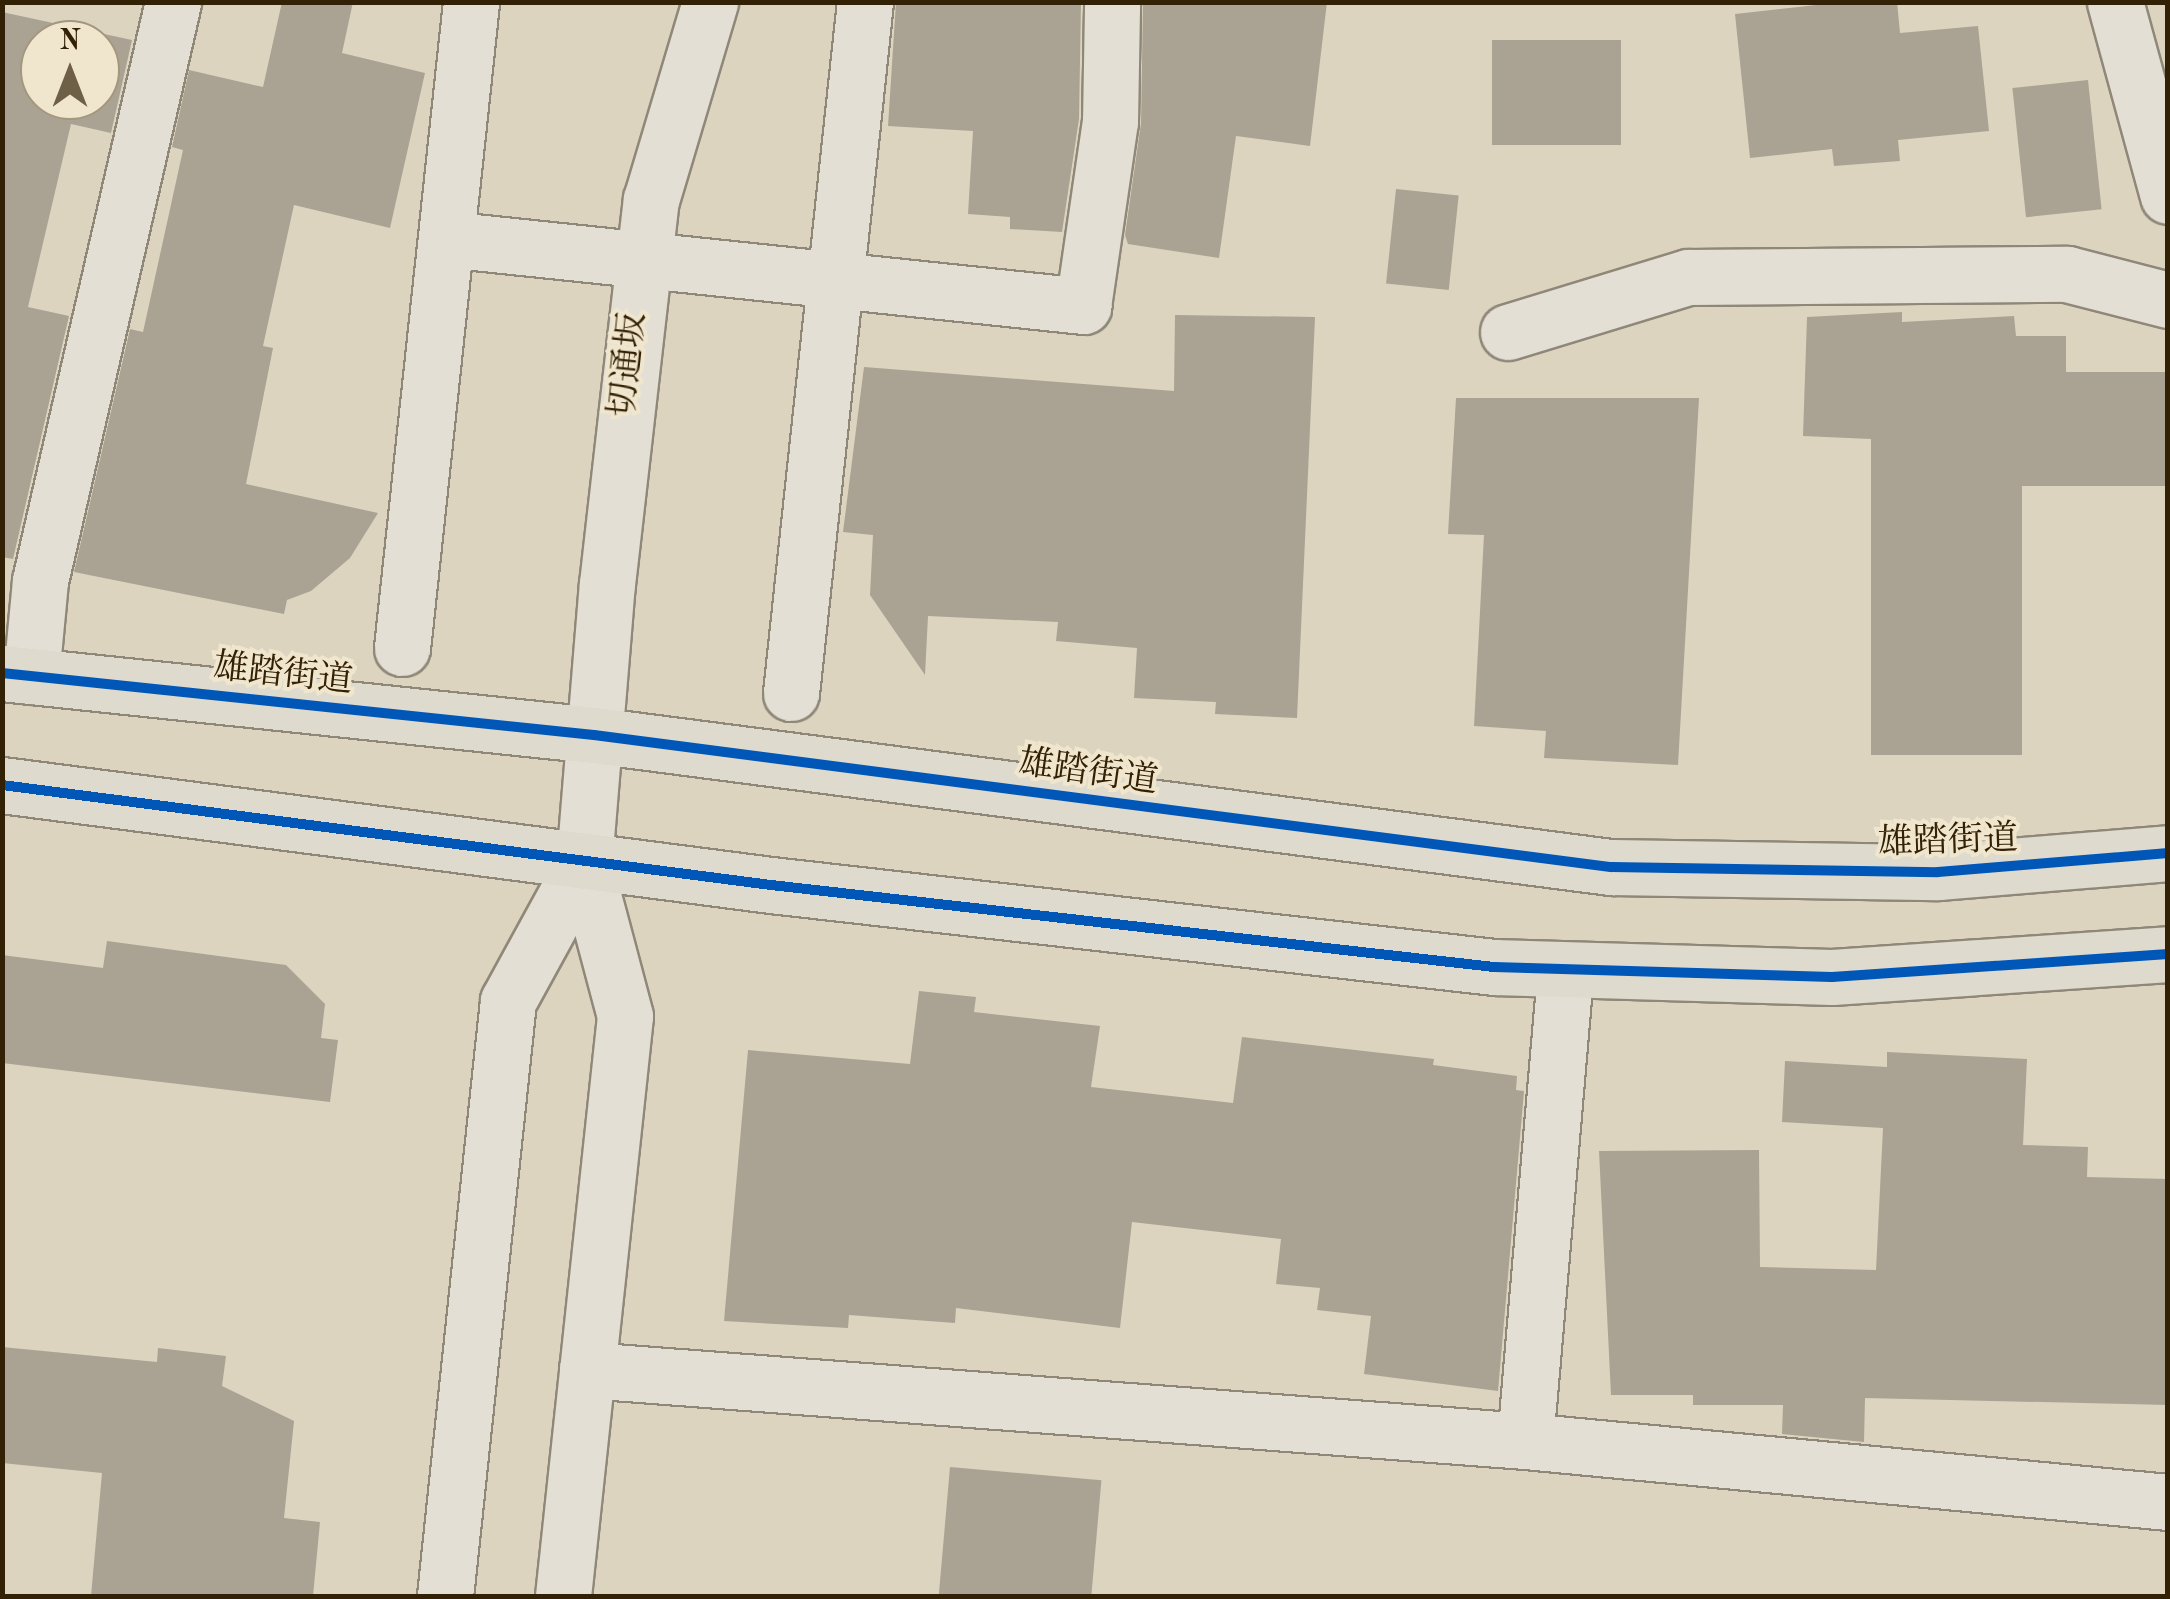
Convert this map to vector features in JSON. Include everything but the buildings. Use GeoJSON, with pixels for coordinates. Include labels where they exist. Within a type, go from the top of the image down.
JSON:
{"type":"FeatureCollection","features":[{"type":"Feature","properties":{"kind":"main road","name":"雄踏街道"},"geometry":{"type":"LineString","coordinates":[[17,674],[594,735],[1611,867],[1938,872],[2168,853]]}},
{"type":"Feature","properties":{"kind":"main road"},"geometry":{"type":"LineString","coordinates":[[2,785],[584,862],[1382,957],[1565,972],[1851,976],[2168,954]]}},
{"type":"Feature","properties":{"kind":"street"},"geometry":{"type":"LineString","coordinates":[[17,674],[173,2]]}},
{"type":"Feature","properties":{"kind":"street"},"geometry":{"type":"LineString","coordinates":[[402,648],[471,2]]}},
{"type":"Feature","properties":{"kind":"street","name":"切通坂"},"geometry":{"type":"LineString","coordinates":[[584,862],[640,259],[664,142],[710,2]]}},
{"type":"Feature","properties":{"kind":"street"},"geometry":{"type":"LineString","coordinates":[[791,693],[864,2]]}},
{"type":"Feature","properties":{"kind":"street"},"geometry":{"type":"LineString","coordinates":[[446,239],[1083,306],[1110,122],[1112,2]]}},
{"type":"Feature","properties":{"kind":"street"},"geometry":{"type":"LineString","coordinates":[[2114,2],[2168,196]]}},
{"type":"Feature","properties":{"kind":"street"},"geometry":{"type":"LineString","coordinates":[[1508,332],[1688,278],[2067,274],[2168,300]]}},
{"type":"Feature","properties":{"kind":"street"},"geometry":{"type":"LineString","coordinates":[[564,1596],[625,1016],[584,862]]}},
{"type":"Feature","properties":{"kind":"street"},"geometry":{"type":"LineString","coordinates":[[445,1596],[508,1001],[584,862]]}},
{"type":"Feature","properties":{"kind":"street"},"geometry":{"type":"LineString","coordinates":[[1525,1441],[1565,972]]}},
{"type":"Feature","properties":{"kind":"street"},"geometry":{"type":"LineString","coordinates":[[587,1370],[1525,1441],[2168,1502]]}},
{"type":"Feature","properties":{"kind":"cycle path"},"geometry":{"type":"LineString","coordinates":[[2,673],[594,735],[1611,867],[1938,872],[2168,853]]}},
{"type":"Feature","properties":{"kind":"cycle path"},"geometry":{"type":"LineString","coordinates":[[2,785],[771,885],[1494,967],[1832,977],[2168,954]]}}]}
